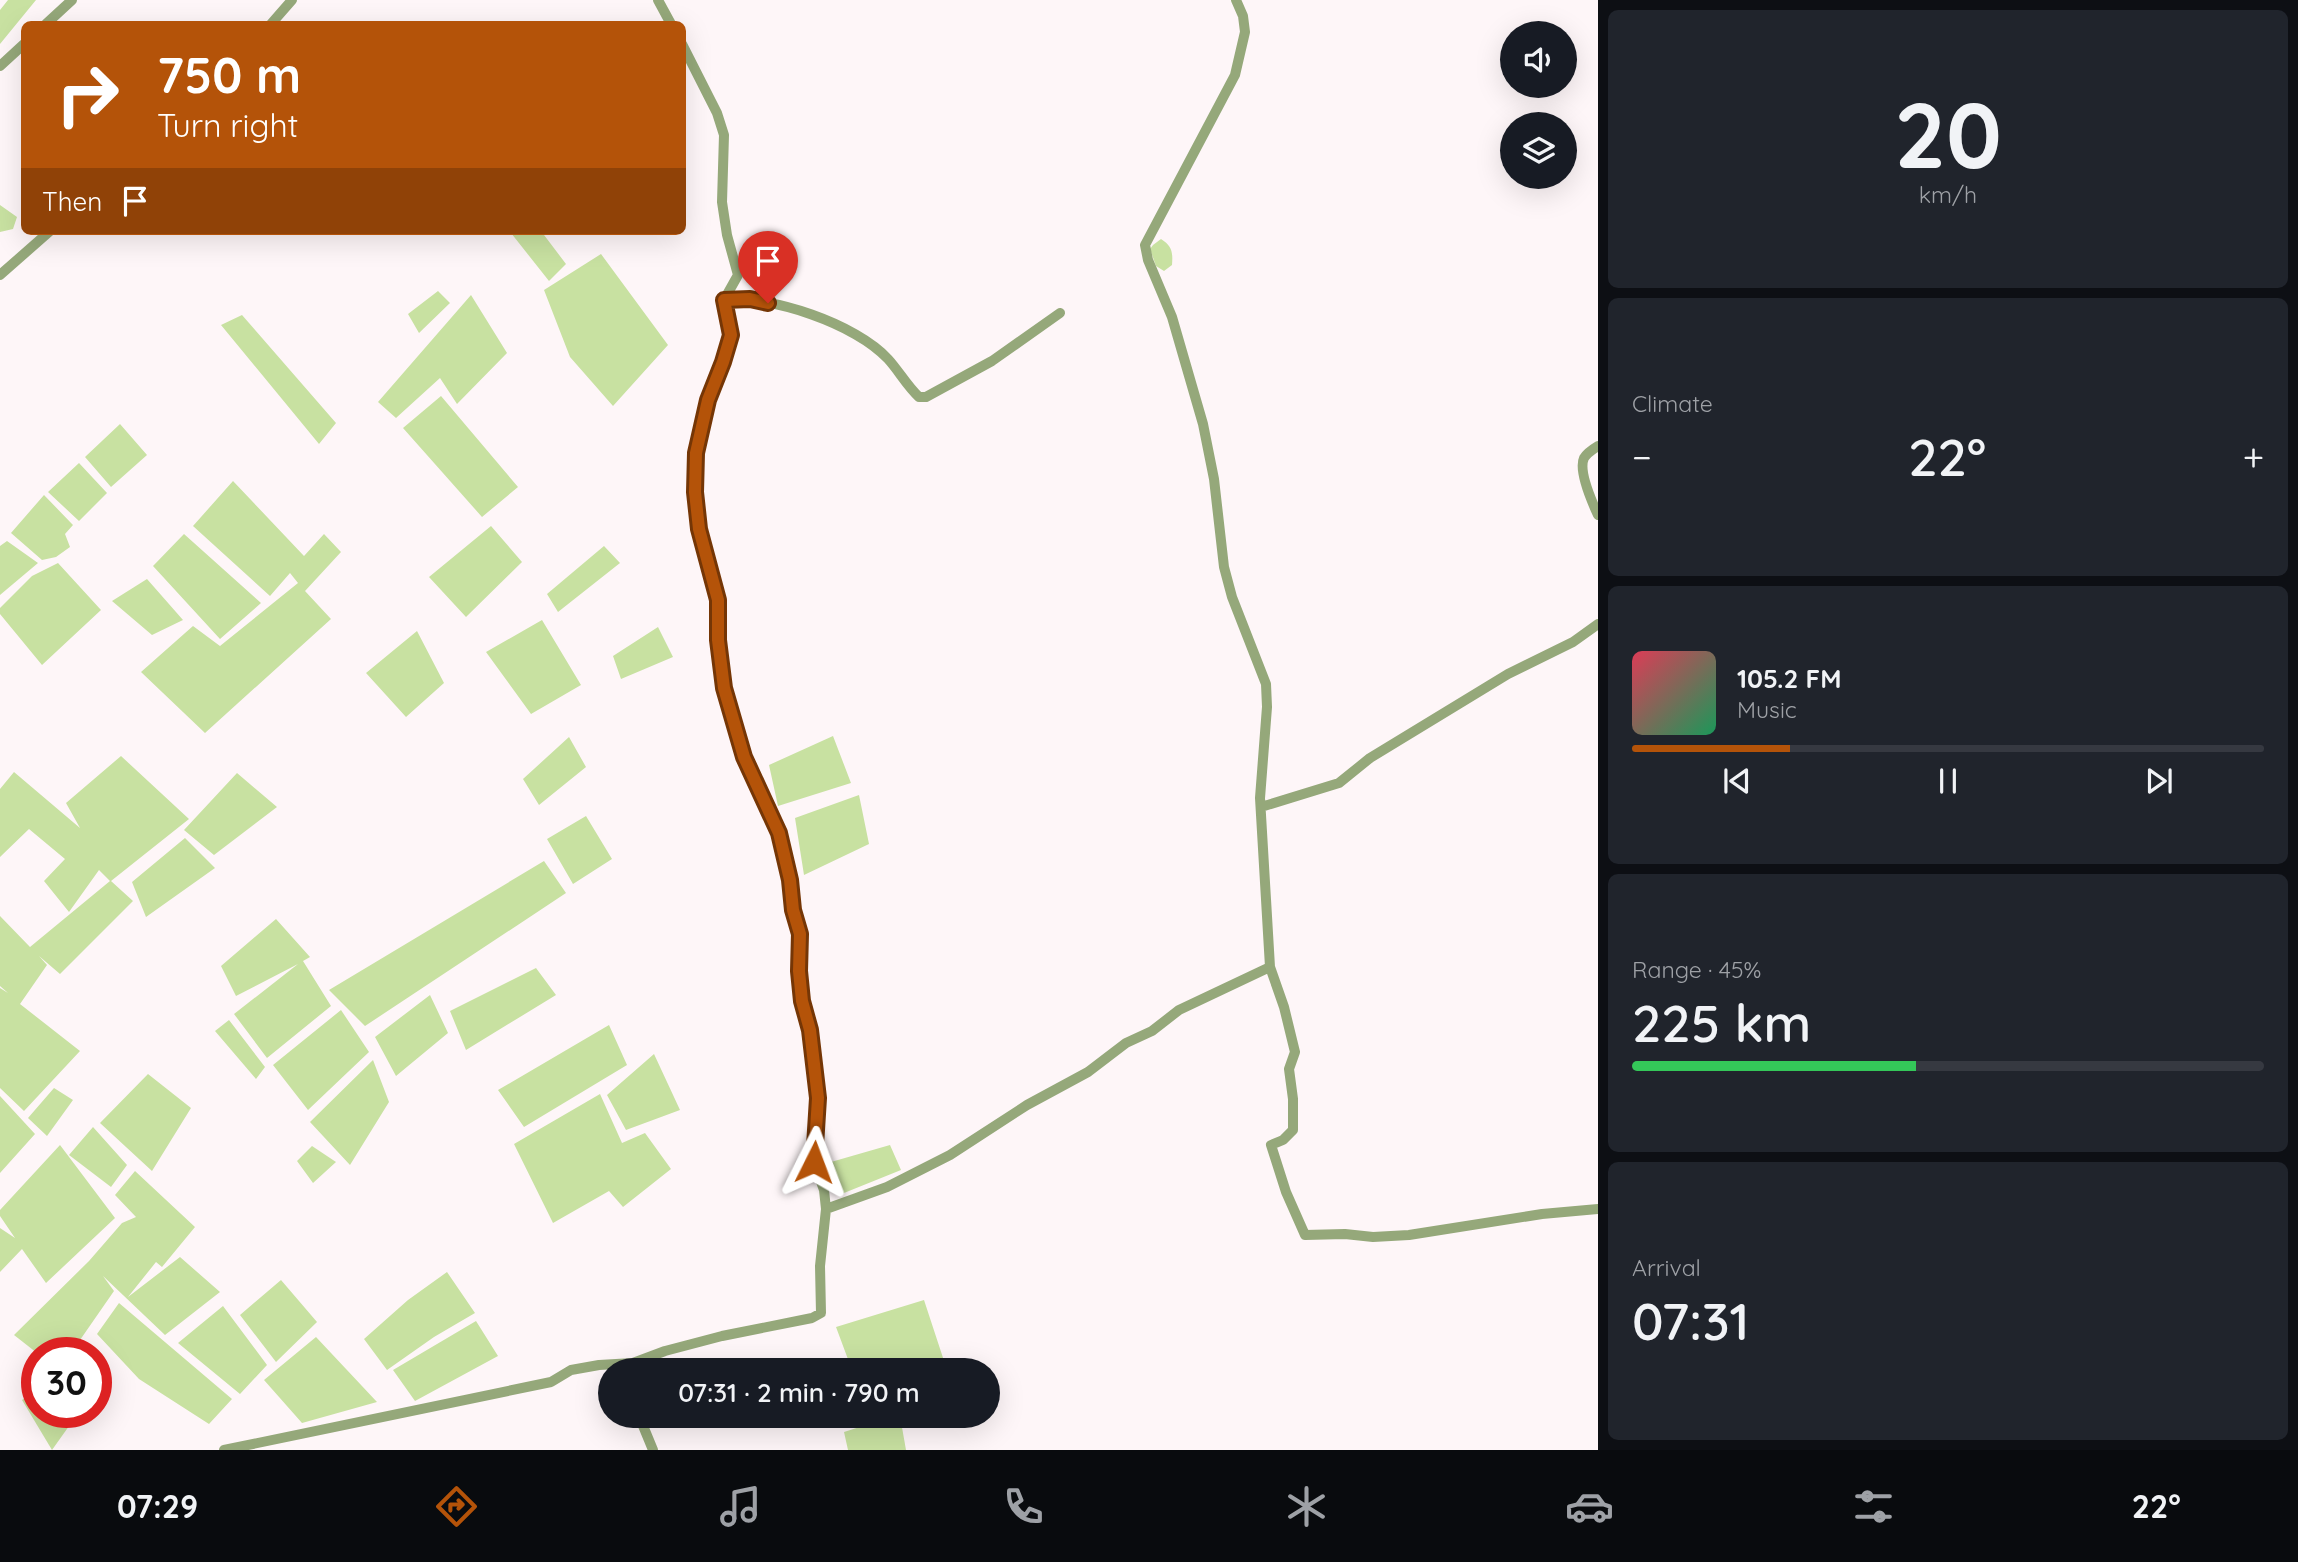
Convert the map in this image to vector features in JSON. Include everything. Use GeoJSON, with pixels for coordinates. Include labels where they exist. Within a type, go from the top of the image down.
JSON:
{"type":"FeatureCollection","features":[{"type":"Feature","properties":{"kind":"street"},"geometry":{"type":"LineString","coordinates":[[49,21],[72,0]]}},
{"type":"Feature","properties":{"kind":"street"},"geometry":{"type":"LineString","coordinates":[[274,21],[292,0]]}},
{"type":"Feature","properties":{"kind":"street"},"geometry":{"type":"LineString","coordinates":[[658,0],[669,21]]}},
{"type":"Feature","properties":{"kind":"street"},"geometry":{"type":"LineString","coordinates":[[1236,0],[1244,16],[1245,32],[1235,75],[1145,245],[1148,260],[1172,317],[1210,456],[1224,567],[1232,597],[1265,684],[1267,708],[1261,807],[1270,967],[1296,1052],[1289,1069],[1293,1130],[1283,1140],[1270,1145],[1295,1216],[1305,1235],[1409,1235],[1516,1217],[1598,1209]]}},
{"type":"Feature","properties":{"kind":"street"},"geometry":{"type":"LineString","coordinates":[[0,66],[21,47]]}},
{"type":"Feature","properties":{"kind":"street"},"geometry":{"type":"LineString","coordinates":[[646,1358],[722,1336],[813,1318],[821,1313],[820,1266],[826,1209],[824,1190],[814,1162],[818,1098],[810,1030],[802,1001],[799,971],[800,934],[793,910],[790,880],[779,833],[744,757],[724,688],[718,640],[718,600],[699,529],[695,492],[696,453],[708,400],[731,335],[724,300],[738,275],[729,246],[722,202],[724,135],[717,113],[686,52]]}},
{"type":"Feature","properties":{"kind":"street"},"geometry":{"type":"LineString","coordinates":[[0,275],[45,235]]}},
{"type":"Feature","properties":{"kind":"street"},"geometry":{"type":"LineString","coordinates":[[724,300],[750,299],[802,310],[842,328],[888,359],[919,397],[926,397],[968,376],[1060,313]]}},
{"type":"Feature","properties":{"kind":"street"},"geometry":{"type":"LineString","coordinates":[[1598,446],[1584,458],[1582,468],[1590,499],[1598,515]]}},
{"type":"Feature","properties":{"kind":"street"},"geometry":{"type":"LineString","coordinates":[[1261,807],[1339,783],[1370,758],[1508,674],[1573,642],[1598,624]]}},
{"type":"Feature","properties":{"kind":"street"},"geometry":{"type":"LineString","coordinates":[[826,1209],[887,1186],[950,1155],[1027,1105],[1088,1072],[1126,1043],[1153,1031],[1179,1010],[1270,967]]}},
{"type":"Feature","properties":{"kind":"street"},"geometry":{"type":"LineString","coordinates":[[224,1450],[551,1382],[571,1370],[598,1368]]}},
{"type":"Feature","properties":{"kind":"street"},"geometry":{"type":"LineString","coordinates":[[644,1428],[653,1450]]}},
{"type":"Feature","properties":{"kind":"shaded area"},"geometry":{"type":"Polygon","coordinates":[[[8,0],[36,0],[0,44],[0,10],[8,0]]]}},
{"type":"Feature","properties":{"kind":"shaded area"},"geometry":{"type":"Polygon","coordinates":[[[0,205],[17,217],[13,229],[0,232],[0,205]]]}},
{"type":"Feature","properties":{"kind":"shaded area"},"geometry":{"type":"Polygon","coordinates":[[[513,235],[544,235],[566,264],[549,281],[513,235]]]}},
{"type":"Feature","properties":{"kind":"shaded area"},"geometry":{"type":"Polygon","coordinates":[[[1161,239],[1170,247],[1172,256],[1172,265],[1164,271],[1156,266],[1150,249],[1161,239]]]}},
{"type":"Feature","properties":{"kind":"shaded area"},"geometry":{"type":"Polygon","coordinates":[[[601,254],[668,345],[613,406],[570,357],[544,290],[601,254]]]}},
{"type":"Feature","properties":{"kind":"shaded area"},"geometry":{"type":"Polygon","coordinates":[[[438,291],[450,303],[419,333],[408,314],[438,291]]]}},
{"type":"Feature","properties":{"kind":"shaded area"},"geometry":{"type":"Polygon","coordinates":[[[471,295],[507,353],[457,404],[440,378],[396,418],[378,402],[471,295]]]}},
{"type":"Feature","properties":{"kind":"shaded area"},"geometry":{"type":"Polygon","coordinates":[[[242,315],[336,423],[319,444],[221,325],[242,315]]]}},
{"type":"Feature","properties":{"kind":"shaded area"},"geometry":{"type":"Polygon","coordinates":[[[441,396],[518,487],[482,517],[403,428],[441,396]]]}},
{"type":"Feature","properties":{"kind":"shaded area"},"geometry":{"type":"Polygon","coordinates":[[[120,424],[147,455],[111,487],[85,457],[120,424]]]}},
{"type":"Feature","properties":{"kind":"shaded area"},"geometry":{"type":"Polygon","coordinates":[[[79,463],[107,493],[79,521],[48,492],[79,463]]]}},
{"type":"Feature","properties":{"kind":"shaded area"},"geometry":{"type":"Polygon","coordinates":[[[233,481],[304,556],[324,534],[341,552],[305,591],[331,619],[205,733],[141,672],[193,626],[220,646],[298,583],[290,573],[270,596],[193,526],[233,481]]]}},
{"type":"Feature","properties":{"kind":"shaded area"},"geometry":{"type":"Polygon","coordinates":[[[44,495],[73,525],[65,534],[70,547],[56,557],[42,560],[11,533],[44,495]]]}},
{"type":"Feature","properties":{"kind":"shaded area"},"geometry":{"type":"Polygon","coordinates":[[[491,526],[522,562],[466,617],[429,577],[491,526]]]}},
{"type":"Feature","properties":{"kind":"shaded area"},"geometry":{"type":"Polygon","coordinates":[[[184,534],[261,603],[220,639],[153,566],[184,534]]]}},
{"type":"Feature","properties":{"kind":"shaded area"},"geometry":{"type":"Polygon","coordinates":[[[7,541],[38,563],[0,595],[0,546],[7,541]]]}},
{"type":"Feature","properties":{"kind":"shaded area"},"geometry":{"type":"Polygon","coordinates":[[[604,546],[620,563],[558,612],[547,594],[604,546]]]}},
{"type":"Feature","properties":{"kind":"shaded area"},"geometry":{"type":"Polygon","coordinates":[[[58,563],[101,610],[42,665],[0,614],[0,608],[32,576],[58,563]]]}},
{"type":"Feature","properties":{"kind":"shaded area"},"geometry":{"type":"Polygon","coordinates":[[[147,579],[183,620],[152,635],[112,601],[147,579]]]}},
{"type":"Feature","properties":{"kind":"shaded area"},"geometry":{"type":"Polygon","coordinates":[[[542,620],[581,685],[531,714],[486,652],[542,620]]]}},
{"type":"Feature","properties":{"kind":"shaded area"},"geometry":{"type":"Polygon","coordinates":[[[658,627],[673,657],[621,679],[613,656],[658,627]]]}},
{"type":"Feature","properties":{"kind":"shaded area"},"geometry":{"type":"Polygon","coordinates":[[[417,631],[444,683],[406,717],[366,673],[417,631]]]}},
{"type":"Feature","properties":{"kind":"shaded area"},"geometry":{"type":"Polygon","coordinates":[[[833,736],[851,783],[778,806],[769,765],[833,736]]]}},
{"type":"Feature","properties":{"kind":"shaded area"},"geometry":{"type":"Polygon","coordinates":[[[569,737],[586,767],[539,805],[523,779],[569,737]]]}},
{"type":"Feature","properties":{"kind":"shaded area"},"geometry":{"type":"Polygon","coordinates":[[[121,756],[189,819],[111,881],[133,901],[60,974],[39,956],[47,965],[20,1004],[80,1051],[24,1111],[0,1088],[0,988],[8,993],[0,986],[0,916],[30,947],[110,881],[99,870],[69,912],[44,881],[65,859],[29,829],[0,857],[0,789],[14,772],[80,828],[66,803],[121,756]]]}},
{"type":"Feature","properties":{"kind":"shaded area"},"geometry":{"type":"Polygon","coordinates":[[[237,773],[277,807],[214,855],[184,830],[237,773]]]}},
{"type":"Feature","properties":{"kind":"shaded area"},"geometry":{"type":"Polygon","coordinates":[[[859,795],[869,844],[804,875],[795,818],[859,795]]]}},
{"type":"Feature","properties":{"kind":"shaded area"},"geometry":{"type":"Polygon","coordinates":[[[586,816],[612,859],[573,884],[547,839],[586,816]]]}},
{"type":"Feature","properties":{"kind":"shaded area"},"geometry":{"type":"Polygon","coordinates":[[[185,838],[215,868],[146,917],[132,882],[185,838]]]}},
{"type":"Feature","properties":{"kind":"shaded area"},"geometry":{"type":"Polygon","coordinates":[[[544,861],[566,893],[365,1026],[329,990],[544,861]]]}},
{"type":"Feature","properties":{"kind":"shaded area"},"geometry":{"type":"Polygon","coordinates":[[[276,919],[310,957],[303,961],[331,1006],[267,1058],[234,1014],[298,964],[236,996],[221,966],[276,919]]]}},
{"type":"Feature","properties":{"kind":"shaded area"},"geometry":{"type":"Polygon","coordinates":[[[536,968],[556,995],[466,1050],[450,1011],[536,968]]]}},
{"type":"Feature","properties":{"kind":"shaded area"},"geometry":{"type":"Polygon","coordinates":[[[430,995],[448,1033],[396,1076],[375,1037],[430,995]]]}},
{"type":"Feature","properties":{"kind":"shaded area"},"geometry":{"type":"Polygon","coordinates":[[[341,1010],[369,1052],[308,1110],[273,1065],[341,1010]]]}},
{"type":"Feature","properties":{"kind":"shaded area"},"geometry":{"type":"Polygon","coordinates":[[[229,1020],[265,1067],[256,1079],[215,1031],[229,1020]]]}},
{"type":"Feature","properties":{"kind":"shaded area"},"geometry":{"type":"Polygon","coordinates":[[[609,1025],[627,1065],[524,1127],[498,1090],[609,1025]]]}},
{"type":"Feature","properties":{"kind":"shaded area"},"geometry":{"type":"Polygon","coordinates":[[[654,1054],[680,1110],[626,1130],[607,1095],[654,1054]]]}},
{"type":"Feature","properties":{"kind":"shaded area"},"geometry":{"type":"Polygon","coordinates":[[[373,1060],[389,1102],[350,1165],[310,1122],[373,1060]]]}},
{"type":"Feature","properties":{"kind":"shaded area"},"geometry":{"type":"Polygon","coordinates":[[[148,1074],[191,1108],[152,1171],[100,1123],[148,1074]]]}},
{"type":"Feature","properties":{"kind":"shaded area"},"geometry":{"type":"Polygon","coordinates":[[[54,1088],[73,1100],[47,1136],[28,1118],[54,1088]]]}},
{"type":"Feature","properties":{"kind":"shaded area"},"geometry":{"type":"Polygon","coordinates":[[[600,1094],[622,1143],[645,1133],[671,1169],[623,1207],[609,1191],[553,1223],[514,1144],[600,1094]]]}},
{"type":"Feature","properties":{"kind":"shaded area"},"geometry":{"type":"Polygon","coordinates":[[[0,1096],[35,1134],[0,1173],[0,1096]]]}},
{"type":"Feature","properties":{"kind":"shaded area"},"geometry":{"type":"Polygon","coordinates":[[[93,1127],[127,1165],[111,1187],[69,1155],[93,1127]]]}},
{"type":"Feature","properties":{"kind":"shaded area"},"geometry":{"type":"Polygon","coordinates":[[[60,1145],[115,1218],[46,1283],[22,1249],[0,1272],[0,1228],[15,1238],[0,1216],[0,1210],[60,1145]]]}},
{"type":"Feature","properties":{"kind":"shaded area"},"geometry":{"type":"Polygon","coordinates":[[[890,1145],[901,1170],[839,1195],[831,1162],[890,1145]]]}},
{"type":"Feature","properties":{"kind":"shaded area"},"geometry":{"type":"Polygon","coordinates":[[[312,1146],[336,1162],[313,1183],[297,1161],[312,1146]]]}},
{"type":"Feature","properties":{"kind":"shaded area"},"geometry":{"type":"Polygon","coordinates":[[[135,1171],[195,1227],[162,1267],[156,1262],[128,1297],[180,1257],[220,1292],[165,1335],[103,1276],[114,1291],[82,1337],[21,1337],[21,1340],[14,1335],[89,1261],[122,1223],[136,1217],[115,1195],[135,1171]]]}},
{"type":"Feature","properties":{"kind":"shaded area"},"geometry":{"type":"Polygon","coordinates":[[[447,1272],[475,1313],[434,1337],[387,1370],[364,1339],[408,1300],[447,1272]]]}},
{"type":"Feature","properties":{"kind":"shaded area"},"geometry":{"type":"Polygon","coordinates":[[[281,1280],[317,1322],[276,1362],[240,1315],[281,1280]]]}},
{"type":"Feature","properties":{"kind":"shaded area"},"geometry":{"type":"Polygon","coordinates":[[[924,1300],[943,1358],[848,1358],[836,1327],[924,1300]]]}},
{"type":"Feature","properties":{"kind":"shaded area"},"geometry":{"type":"Polygon","coordinates":[[[119,1303],[232,1399],[209,1424],[139,1379],[112,1350],[112,1337],[100,1337],[97,1334],[119,1303]]]}},
{"type":"Feature","properties":{"kind":"shaded area"},"geometry":{"type":"Polygon","coordinates":[[[223,1306],[267,1365],[240,1394],[178,1343],[223,1306]]]}},
{"type":"Feature","properties":{"kind":"shaded area"},"geometry":{"type":"Polygon","coordinates":[[[476,1321],[498,1356],[415,1401],[393,1370],[476,1321]]]}},
{"type":"Feature","properties":{"kind":"shaded area"},"geometry":{"type":"Polygon","coordinates":[[[316,1337],[377,1402],[302,1423],[264,1380],[316,1337]]]}},
{"type":"Feature","properties":{"kind":"shaded area"},"geometry":{"type":"Polygon","coordinates":[[[39,1428],[68,1428],[52,1450],[39,1428]]]}},
{"type":"Feature","properties":{"kind":"shaded area"},"geometry":{"type":"Polygon","coordinates":[[[856,1428],[902,1428],[906,1450],[848,1450],[844,1432],[856,1428]]]}},
{"type":"Feature","properties":{"kind":"route"},"geometry":{"type":"LineString","coordinates":[[768,303],[750,299],[724,300],[731,335],[708,400],[696,453],[695,492],[699,529],[718,600],[718,640],[724,688],[744,757],[779,833],[800,934],[799,971],[802,1001],[810,1030],[818,1098],[814,1162]]}}]}
